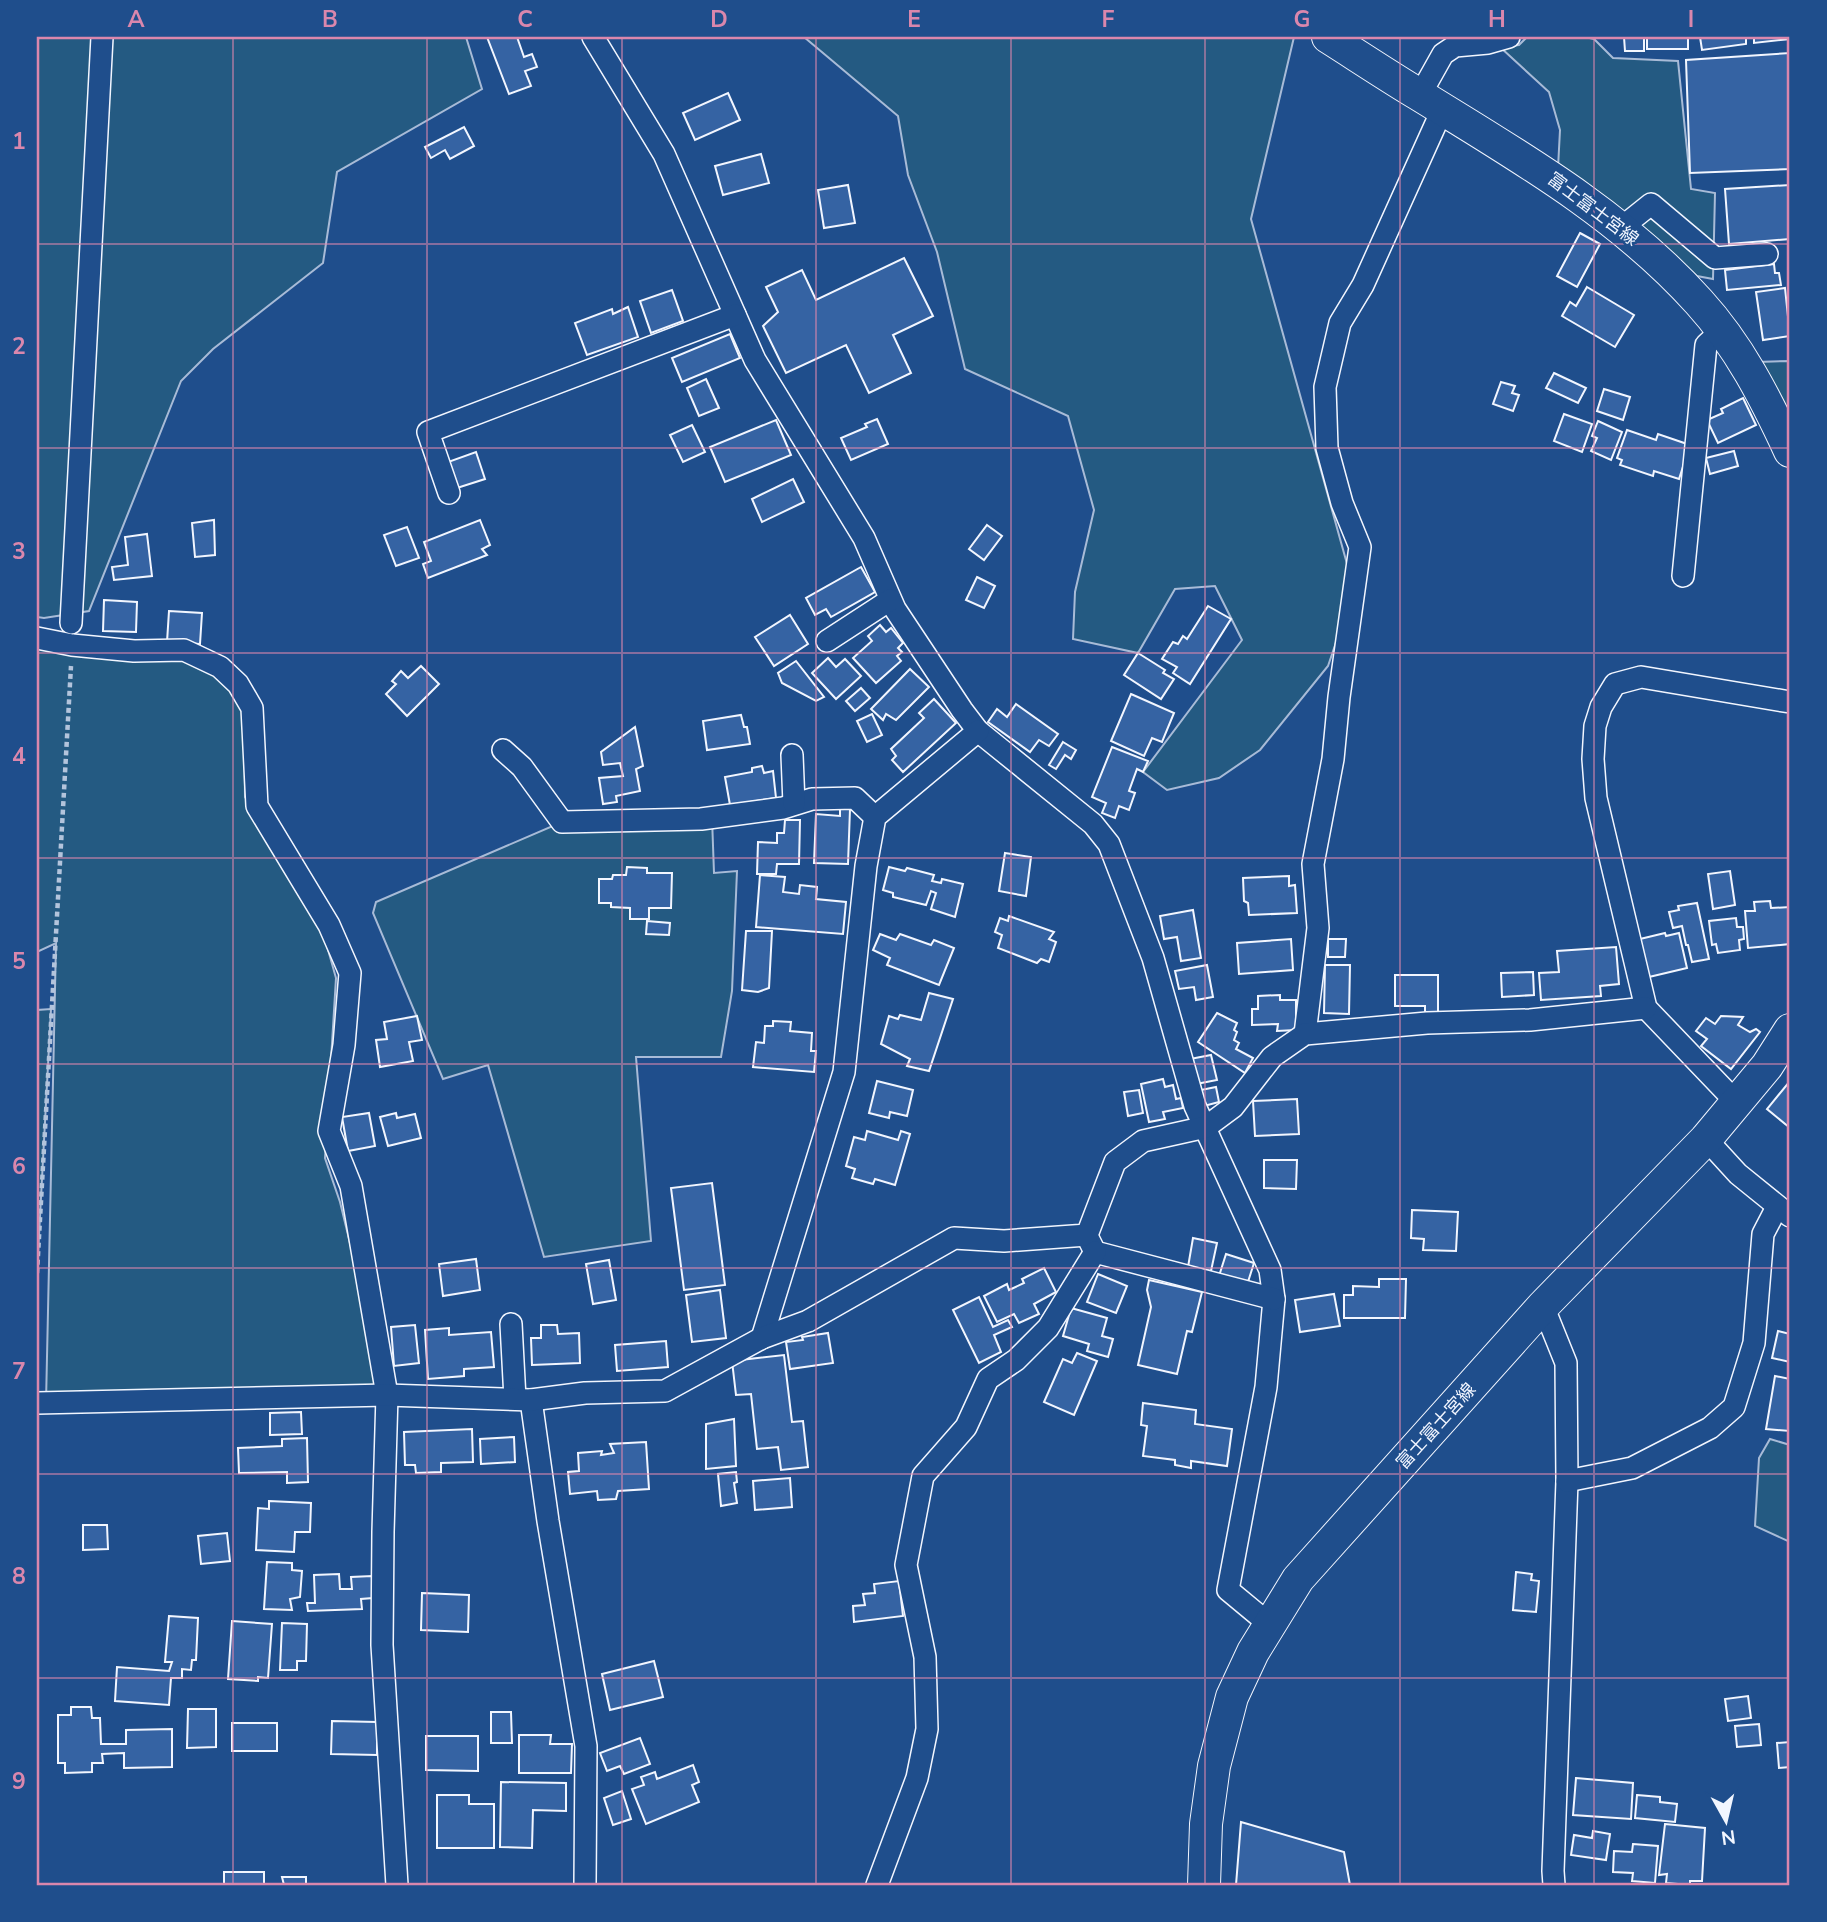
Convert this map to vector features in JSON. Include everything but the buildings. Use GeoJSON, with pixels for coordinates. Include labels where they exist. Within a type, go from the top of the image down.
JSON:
{"type":"FeatureCollection","features":[{"type":"Feature","properties":{"kind":"main road","name":"富士富士宮線"},"geometry":{"type":"LineString","coordinates":[[1328,37],[1555,180],[1648,251],[1700,302],[1722,330],[1753,375],[1790,451]]}},
{"type":"Feature","properties":{"kind":"main road","name":"富士富士宮線"},"geometry":{"type":"LineString","coordinates":[[1204,1885],[1206,1824],[1214,1766],[1232,1697],[1253,1652],[1298,1579],[1543,1306],[1706,1139],[1767,1066],[1790,1030]]}},
{"type":"Feature","properties":{"kind":"street"},"geometry":{"type":"LineString","coordinates":[[71,623],[102,37]]}},
{"type":"Feature","properties":{"kind":"street"},"geometry":{"type":"LineString","coordinates":[[593,37],[664,154],[755,360],[864,538],[890,600],[978,731],[1093,824],[1109,844],[1153,958],[1195,1106],[1270,1270],[1274,1299],[1266,1387],[1228,1590],[1269,1624]]}},
{"type":"Feature","properties":{"kind":"street"},"geometry":{"type":"LineString","coordinates":[[1305,1034],[1318,928],[1313,863],[1333,759],[1360,547],[1342,503],[1327,448],[1325,387],[1339,323],[1363,285],[1432,102],[1443,54],[1455,46],[1488,43],[1508,37]]}},
{"type":"Feature","properties":{"kind":"street"},"geometry":{"type":"LineString","coordinates":[[1621,228],[1651,204],[1715,258],[1767,254]]}},
{"type":"Feature","properties":{"kind":"street"},"geometry":{"type":"LineString","coordinates":[[449,493],[428,432],[735,315]]}},
{"type":"Feature","properties":{"kind":"street"},"geometry":{"type":"LineString","coordinates":[[1683,576],[1706,345],[1722,330]]}},
{"type":"Feature","properties":{"kind":"street"},"geometry":{"type":"LineString","coordinates":[[827,641],[890,600]]}},
{"type":"Feature","properties":{"kind":"street"},"geometry":{"type":"LineString","coordinates":[[37,638],[72,645],[134,651],[184,650],[220,667],[238,684],[252,708],[257,806],[329,925],[350,972],[344,1045],[329,1131],[351,1186],[387,1395],[382,1645],[397,1885]]}},
{"type":"Feature","properties":{"kind":"street"},"geometry":{"type":"LineString","coordinates":[[1736,1102],[1646,1008],[1596,798],[1593,759],[1595,726],[1601,707],[1615,684],[1641,677],[1790,702]]}},
{"type":"Feature","properties":{"kind":"street"},"geometry":{"type":"LineString","coordinates":[[762,1338],[844,1072],[866,866],[874,817],[978,731]]}},
{"type":"Feature","properties":{"kind":"street"},"geometry":{"type":"LineString","coordinates":[[503,750],[522,767],[562,822],[701,819],[783,808],[812,799],[855,798],[874,817]]}},
{"type":"Feature","properties":{"kind":"street"},"geometry":{"type":"LineString","coordinates":[[792,755],[794,804]]}},
{"type":"Feature","properties":{"kind":"street"},"geometry":{"type":"LineString","coordinates":[[877,1885],[918,1778],[927,1730],[925,1657],[906,1565],[923,1476],[966,1427],[988,1379],[1016,1360],[1048,1328],[1091,1243],[1115,1162],[1143,1140],[1206,1127],[1233,1107],[1272,1057],[1305,1034],[1427,1023],[1530,1020],[1646,1008]]}},
{"type":"Feature","properties":{"kind":"street"},"geometry":{"type":"LineString","coordinates":[[1567,1481],[1632,1468],[1710,1429],[1734,1407],[1754,1343],[1763,1234],[1784,1211],[1738,1174],[1706,1139]]}},
{"type":"Feature","properties":{"kind":"street"},"geometry":{"type":"LineString","coordinates":[[37,1404],[387,1395],[523,1399],[585,1393],[665,1391],[762,1338],[808,1321],[954,1238],[1091,1243],[1274,1299]]}},
{"type":"Feature","properties":{"kind":"street"},"geometry":{"type":"LineString","coordinates":[[1543,1306],[1566,1363],[1567,1481],[1554,1885]]}},
{"type":"Feature","properties":{"kind":"street"},"geometry":{"type":"LineString","coordinates":[[511,1324],[586,1746],[585,1885]]}},
{"type":"Feature","properties":{"kind":"path"},"geometry":{"type":"LineString","coordinates":[[37,1273],[72,645]]}},
{"type":"Feature","properties":{"kind":"shaded area"},"geometry":{"type":"Polygon","coordinates":[[[37,37],[466,37],[482,89],[337,172],[323,263],[213,349],[181,381],[89,611],[44,618],[37,617],[37,37]]]}},
{"type":"Feature","properties":{"kind":"shaded area"},"geometry":{"type":"Polygon","coordinates":[[[804,37],[1294,37],[1251,219],[1354,589],[1328,666],[1260,750],[1219,778],[1167,790],[1143,772],[1242,640],[1215,586],[1175,589],[1138,653],[1073,639],[1075,592],[1094,510],[1068,416],[965,369],[937,252],[908,175],[898,116],[804,37]]]}},
{"type":"Feature","properties":{"kind":"shaded area"},"geometry":{"type":"Polygon","coordinates":[[[1527,37],[1585,37],[1594,39],[1613,58],[1678,61],[1691,189],[1715,193],[1713,279],[1697,276],[1558,168],[1560,130],[1549,92],[1500,47],[1519,45],[1527,37]]]}},
{"type":"Feature","properties":{"kind":"shaded area"},"geometry":{"type":"Polygon","coordinates":[[[1790,361],[1790,434],[1757,362],[1790,361]]]}},
{"type":"Feature","properties":{"kind":"shaded area"},"geometry":{"type":"Polygon","coordinates":[[[37,640],[197,656],[244,705],[245,797],[280,857],[314,900],[336,978],[325,1158],[340,1202],[387,1395],[46,1403],[56,943],[37,952],[37,640]]]}},
{"type":"Feature","properties":{"kind":"shaded area"},"geometry":{"type":"Polygon","coordinates":[[[712,818],[714,873],[737,871],[732,991],[721,1057],[636,1057],[651,1241],[544,1257],[488,1065],[443,1079],[373,913],[376,902],[562,822],[712,818]]]}},
{"type":"Feature","properties":{"kind":"shaded area"},"geometry":{"type":"Polygon","coordinates":[[[51,1009],[37,1273],[37,1010],[51,1009]]]}},
{"type":"Feature","properties":{"kind":"shaded area"},"geometry":{"type":"Polygon","coordinates":[[[1770,1439],[1790,1445],[1790,1542],[1755,1526],[1759,1458],[1770,1439]]]}}]}
